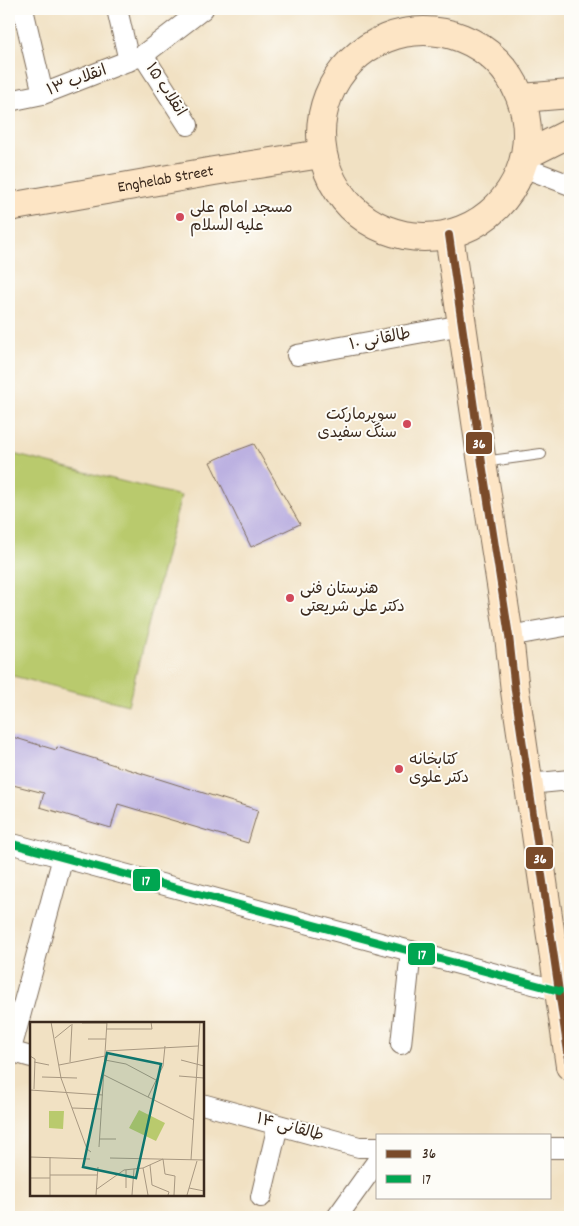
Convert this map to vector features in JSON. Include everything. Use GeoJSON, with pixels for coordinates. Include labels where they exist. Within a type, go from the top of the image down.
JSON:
{"type":"FeatureCollection","features":[{"type":"Feature","properties":{"kind":"main road"},"geometry":{"type":"LineString","coordinates":[[416,19],[440,30],[461,36],[481,46],[508,72],[522,98],[528,126],[524,161],[511,191],[494,211],[473,226],[449,235],[406,236],[367,221],[337,192],[321,154],[322,109],[341,70],[375,41],[416,19]]}},
{"type":"Feature","properties":{"kind":"main road"},"geometry":{"type":"LineString","coordinates":[[522,98],[570,94]]}},
{"type":"Feature","properties":{"kind":"main road"},"geometry":{"type":"LineString","coordinates":[[524,161],[570,133]]}},
{"type":"Feature","properties":{"kind":"main road","name":"Enghelab Street"},"geometry":{"type":"LineString","coordinates":[[9,207],[204,172],[321,154]]}},
{"type":"Feature","properties":{"kind":"main road"},"geometry":{"type":"LineString","coordinates":[[449,235],[509,636],[515,691],[570,1066]]}},
{"type":"Feature","properties":{"kind":"street"},"geometry":{"type":"LineString","coordinates":[[23,9],[43,94]]}},
{"type":"Feature","properties":{"kind":"street","name":"انقلاب ۱۵"},"geometry":{"type":"LineString","coordinates":[[117,9],[136,58],[188,125]]}},
{"type":"Feature","properties":{"kind":"street","name":"انقلاب ۱۳"},"geometry":{"type":"LineString","coordinates":[[9,100],[43,94],[136,58],[203,9]]}},
{"type":"Feature","properties":{"kind":"street"},"geometry":{"type":"LineString","coordinates":[[524,161],[570,185]]}},
{"type":"Feature","properties":{"kind":"street","name":"طالقانی ۱۰"},"geometry":{"type":"LineString","coordinates":[[298,355],[462,325]]}},
{"type":"Feature","properties":{"kind":"street"},"geometry":{"type":"LineString","coordinates":[[509,636],[570,625]]}},
{"type":"Feature","properties":{"kind":"street"},"geometry":{"type":"LineString","coordinates":[[529,784],[570,780]]}},
{"type":"Feature","properties":{"kind":"street"},"geometry":{"type":"LineString","coordinates":[[9,843],[559,991]]}},
{"type":"Feature","properties":{"kind":"street"},"geometry":{"type":"LineString","coordinates":[[30,1057],[9,1054],[62,857]]}},
{"type":"Feature","properties":{"kind":"street"},"geometry":{"type":"LineString","coordinates":[[402,1044],[411,951]]}},
{"type":"Feature","properties":{"kind":"street","name":"طالقانی ۱۴"},"geometry":{"type":"LineString","coordinates":[[204,1105],[359,1147],[376,1147]]}},
{"type":"Feature","properties":{"kind":"street"},"geometry":{"type":"LineString","coordinates":[[261,1197],[278,1125]]}},
{"type":"Feature","properties":{"kind":"street"},"geometry":{"type":"LineString","coordinates":[[552,1148],[570,1148]]}},
{"type":"Feature","properties":{"kind":"street"},"geometry":{"type":"LineString","coordinates":[[337,1217],[376,1163]]}},
{"type":"Feature","properties":{"kind":"lane"},"geometry":{"type":"LineString","coordinates":[[482,463],[541,454]]}},
{"type":"Feature","properties":{"kind":"green space"},"geometry":{"type":"Polygon","coordinates":[[[9,453],[181,496],[128,705],[9,675],[9,453]]]}},
{"type":"Feature","properties":{"kind":"building"},"geometry":{"type":"Polygon","coordinates":[[[254,444],[300,524],[251,547],[210,462],[254,444]]]}},
{"type":"Feature","properties":{"kind":"building"},"geometry":{"type":"Polygon","coordinates":[[[9,736],[56,750],[57,747],[258,810],[248,843],[118,804],[111,828],[40,807],[44,793],[9,784],[9,736]]]}},
{"type":"Feature","properties":{"kind":"transit line","name":"36"},"geometry":{"type":"LineString","coordinates":[[449,235],[509,636],[515,691],[570,1066]]}},
{"type":"Feature","properties":{"kind":"transit line","name":"17"},"geometry":{"type":"LineString","coordinates":[[9,843],[559,991]]}},
{"type":"Feature","properties":{"kind":"place","name":"مسجد امام علی علیه السلام"},"geometry":{"type":"Point","coordinates":[180,217]}},
{"type":"Feature","properties":{"kind":"place","name":"سوپرمارکت سنگ سفیدی"},"geometry":{"type":"Point","coordinates":[407,424]}},
{"type":"Feature","properties":{"kind":"place","name":"هنرستان فنی دکتر علی شریعتی"},"geometry":{"type":"Point","coordinates":[290,598]}},
{"type":"Feature","properties":{"kind":"place","name":"کتابخانه دکتر علوی"},"geometry":{"type":"Point","coordinates":[399,769]}}]}
